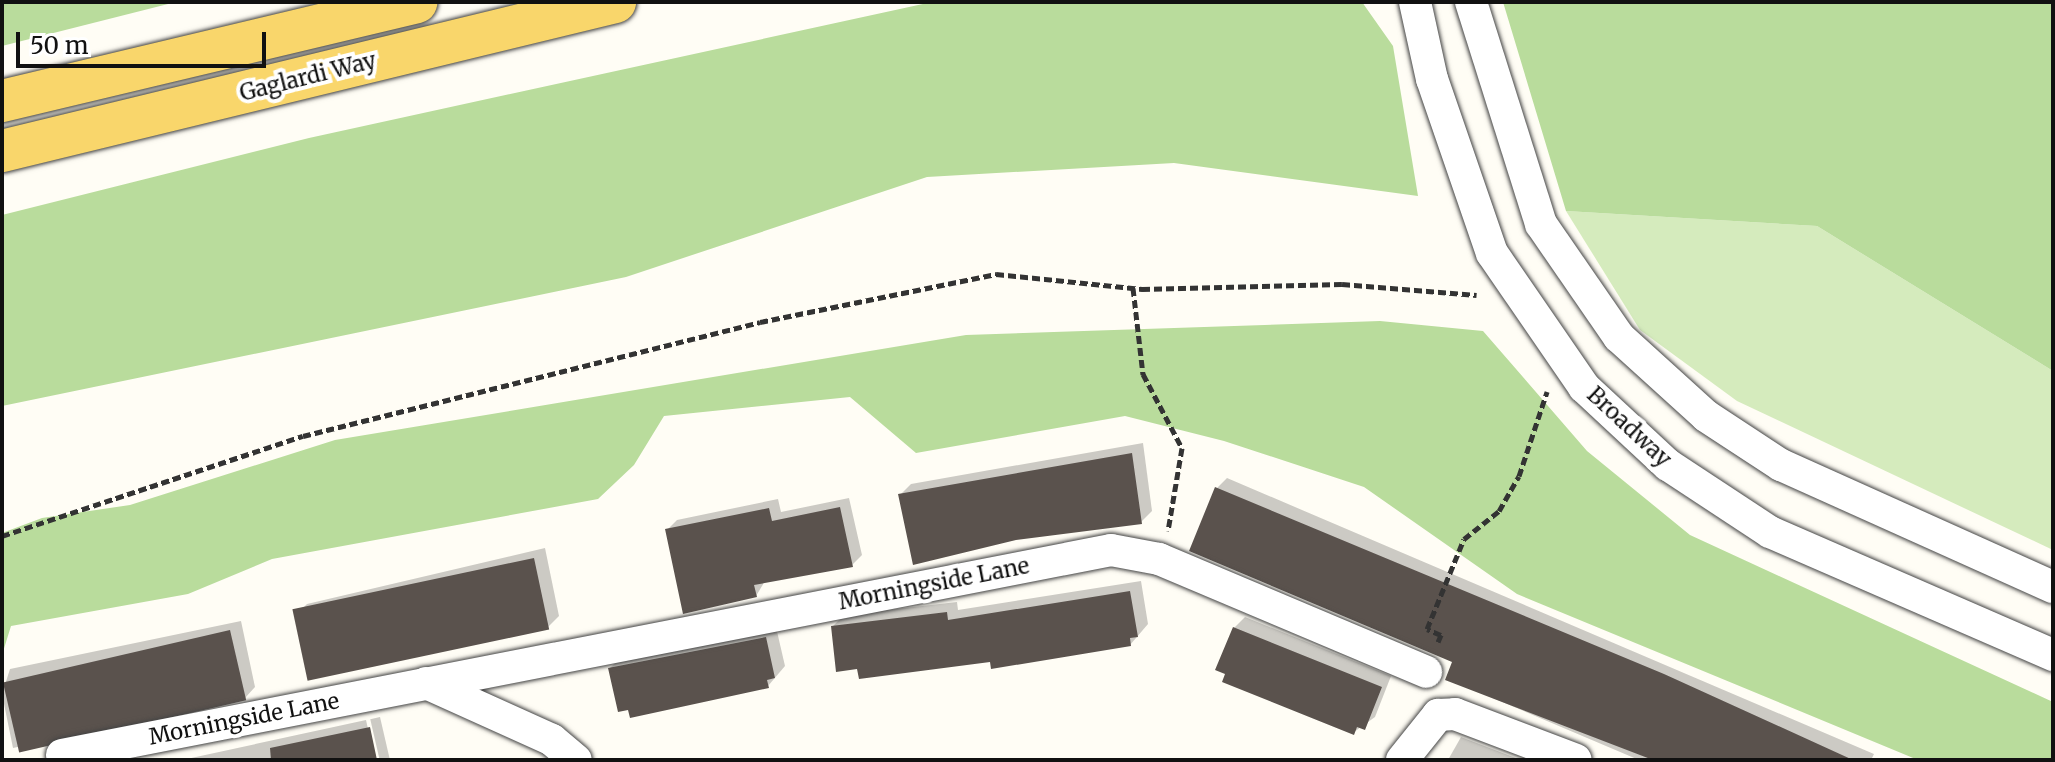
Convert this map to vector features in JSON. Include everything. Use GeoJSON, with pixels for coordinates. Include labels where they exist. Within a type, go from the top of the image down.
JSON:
{"type":"FeatureCollection","features":[{"type":"Feature","properties":{"kind":"main road"},"geometry":{"type":"LineString","coordinates":[[2,101],[416,2]]}},
{"type":"Feature","properties":{"kind":"main road","name":"Gaglardi Way"},"geometry":{"type":"LineString","coordinates":[[2,151],[615,2]]}},
{"type":"Feature","properties":{"kind":"street","name":"Broadway"},"geometry":{"type":"LineString","coordinates":[[1415,2],[1432,79],[1492,253],[1584,387],[1668,465],[1770,532],[2053,655]]}},
{"type":"Feature","properties":{"kind":"street"},"geometry":{"type":"LineString","coordinates":[[1471,2],[1541,224],[1619,337],[1706,416],[1781,465],[2053,587]]}},
{"type":"Feature","properties":{"kind":"street","name":"Morningside Lane"},"geometry":{"type":"LineString","coordinates":[[62,755],[1111,550],[1159,559],[1426,672]]}},
{"type":"Feature","properties":{"kind":"street"},"geometry":{"type":"LineString","coordinates":[[426,683],[552,740],[576,760]]}},
{"type":"Feature","properties":{"kind":"street"},"geometry":{"type":"LineString","coordinates":[[1402,760],[1438,715],[1455,714],[1576,760]]}},
{"type":"Feature","properties":{"kind":"path"},"geometry":{"type":"LineString","coordinates":[[2,536],[303,436],[760,322],[996,274],[1133,288],[1342,284],[1477,295]]}},
{"type":"Feature","properties":{"kind":"path"},"geometry":{"type":"LineString","coordinates":[[1133,288],[1143,374],[1182,448],[1177,507],[1159,559]]}},
{"type":"Feature","properties":{"kind":"path"},"geometry":{"type":"LineString","coordinates":[[1426,672],[1441,635],[1427,629],[1464,539],[1499,511],[1519,476],[1548,387]]}},
{"type":"Feature","properties":{"kind":"green space"},"geometry":{"type":"Polygon","coordinates":[[[2,2],[176,2],[2,46],[2,2]]]}},
{"type":"Feature","properties":{"kind":"green space"},"geometry":{"type":"Polygon","coordinates":[[[932,2],[1362,2],[1393,46],[1418,196],[1174,163],[927,177],[626,277],[2,406],[2,215],[309,138],[932,2]]]}},
{"type":"Feature","properties":{"kind":"green space"},"geometry":{"type":"Polygon","coordinates":[[[1503,2],[2053,2],[2053,371],[1817,226],[1566,211],[1503,2]]]}},
{"type":"Feature","properties":{"kind":"green space"},"geometry":{"type":"Polygon","coordinates":[[[1566,211],[1817,226],[2053,371],[2053,550],[1737,401],[1640,330],[1566,211]]]}},
{"type":"Feature","properties":{"kind":"green space"},"geometry":{"type":"Polygon","coordinates":[[[1380,321],[1483,331],[1587,451],[1690,535],[2053,702],[2053,760],[1918,760],[1517,594],[1364,487],[1224,441],[1125,416],[916,453],[850,397],[664,416],[634,465],[598,499],[272,559],[188,594],[11,626],[2,655],[2,533],[42,518],[130,505],[335,440],[966,335],[1380,321]]]}},
{"type":"Feature","properties":{"kind":"building"},"geometry":{"type":"Polygon","coordinates":[[[1132,453],[1142,524],[1016,540],[913,565],[898,494],[1132,453]]]}},
{"type":"Feature","properties":{"kind":"building"},"geometry":{"type":"Polygon","coordinates":[[[1215,487],[1664,674],[1853,760],[1653,760],[1445,680],[1452,662],[1189,551],[1215,487]]]}},
{"type":"Feature","properties":{"kind":"building"},"geometry":{"type":"Polygon","coordinates":[[[840,507],[853,567],[754,585],[757,597],[683,614],[665,529],[769,508],[772,521],[840,507]]]}},
{"type":"Feature","properties":{"kind":"building"},"geometry":{"type":"Polygon","coordinates":[[[534,558],[549,629],[308,681],[292,609],[534,558]]]}},
{"type":"Feature","properties":{"kind":"building"},"geometry":{"type":"Polygon","coordinates":[[[1130,591],[1138,637],[1130,638],[1131,646],[991,669],[990,662],[859,679],[857,669],[836,672],[831,626],[947,612],[948,620],[1130,591]]]}},
{"type":"Feature","properties":{"kind":"building"},"geometry":{"type":"Polygon","coordinates":[[[1233,627],[1382,687],[1365,730],[1357,727],[1354,735],[1222,682],[1225,674],[1215,670],[1233,627]]]}},
{"type":"Feature","properties":{"kind":"building"},"geometry":{"type":"Polygon","coordinates":[[[230,630],[246,700],[19,753],[3,682],[230,630]]]}},
{"type":"Feature","properties":{"kind":"building"},"geometry":{"type":"Polygon","coordinates":[[[766,637],[775,678],[767,680],[769,688],[630,718],[628,710],[618,712],[608,668],[766,637]]]}},
{"type":"Feature","properties":{"kind":"building"},"geometry":{"type":"Polygon","coordinates":[[[370,727],[377,760],[271,760],[270,748],[370,727]]]}}]}
